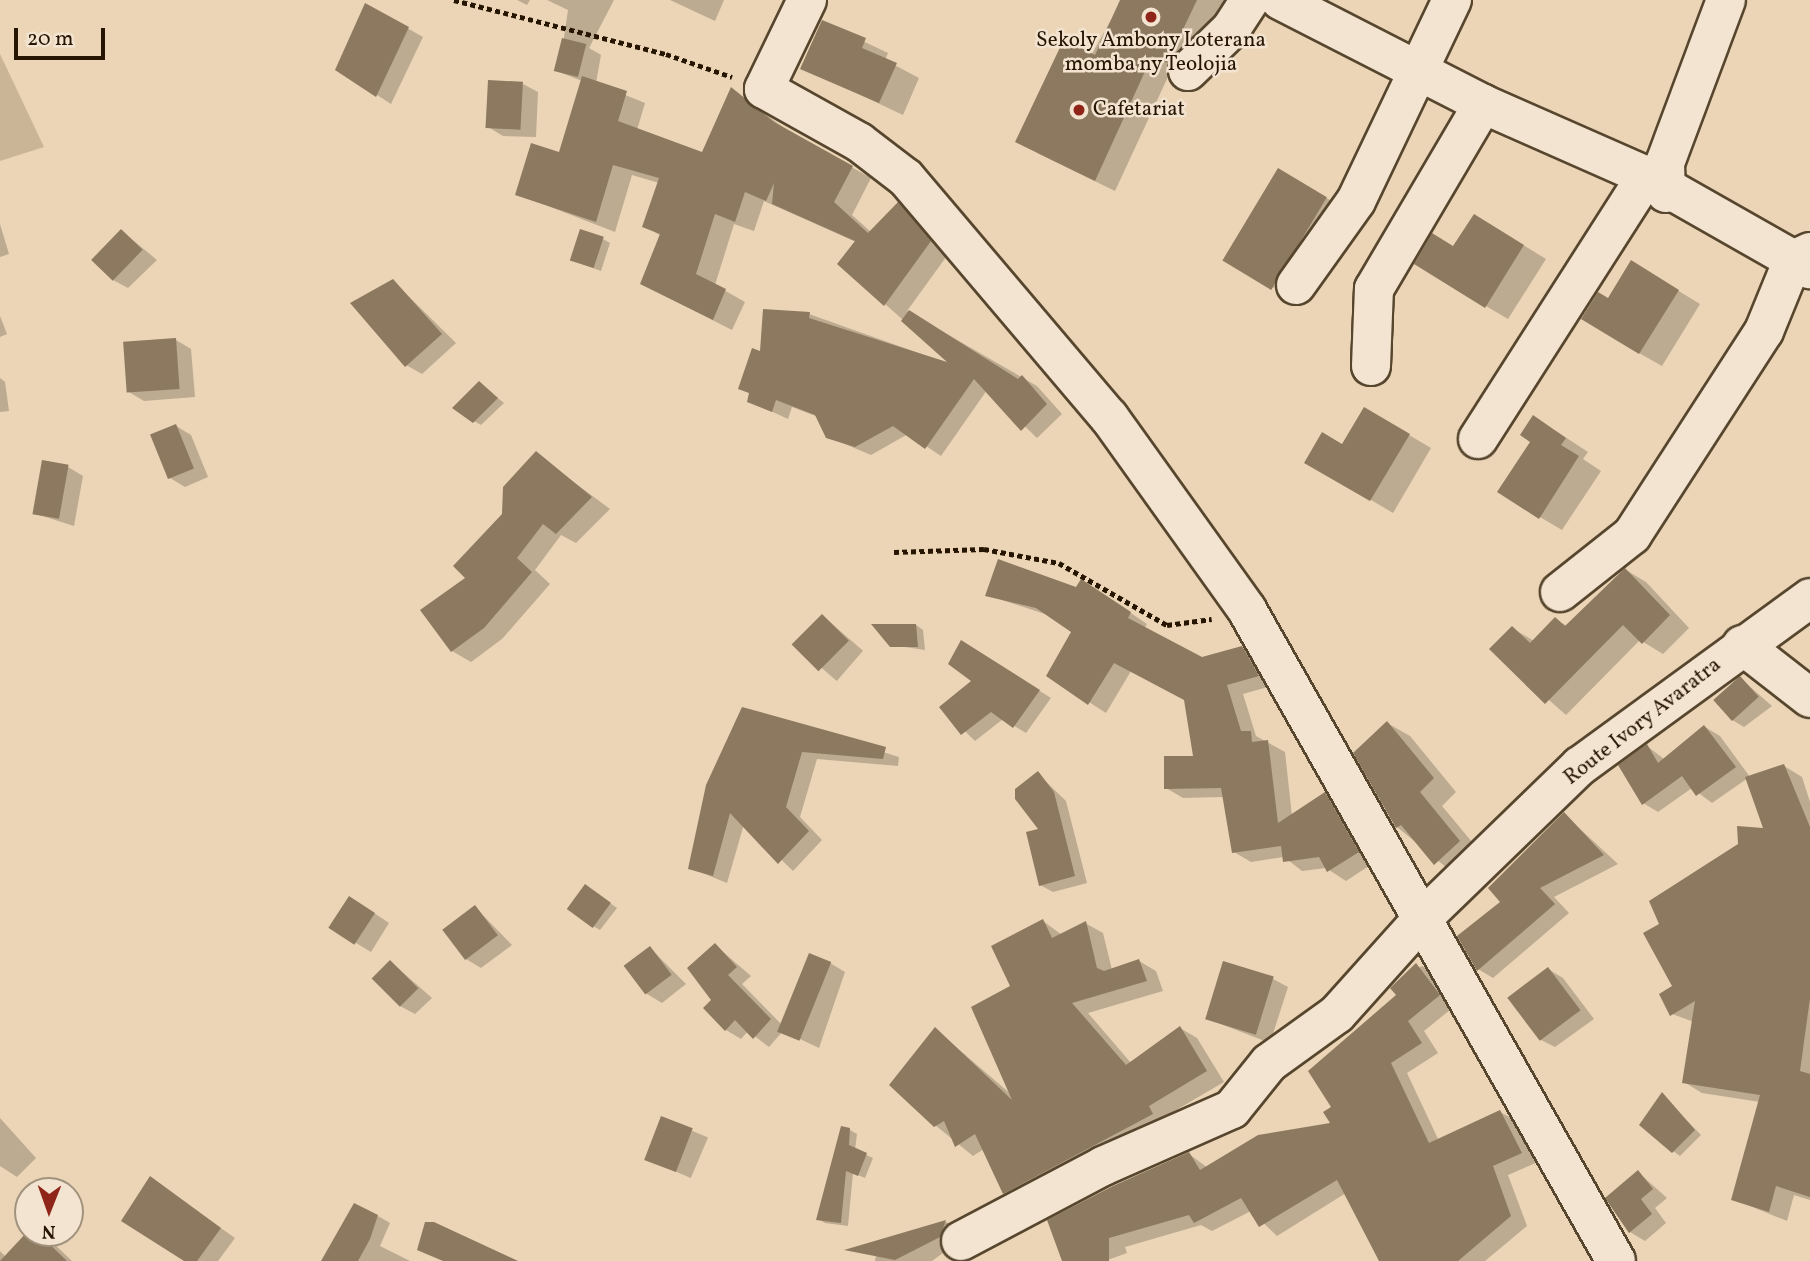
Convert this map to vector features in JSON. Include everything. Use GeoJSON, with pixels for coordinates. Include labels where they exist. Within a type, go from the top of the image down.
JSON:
{"type":"FeatureCollection","features":[{"type":"Feature","properties":{"kind":"street"},"geometry":{"type":"LineString","coordinates":[[807,0],[764,89],[906,177],[1109,417],[1247,610],[1425,916],[1616,1261]]}},
{"type":"Feature","properties":{"kind":"street"},"geometry":{"type":"LineString","coordinates":[[1188,71],[1231,29],[1250,0]]}},
{"type":"Feature","properties":{"kind":"street"},"geometry":{"type":"LineString","coordinates":[[1280,0],[1422,70],[1483,104],[1656,184],[1804,261],[1764,331],[1632,535],[1560,592]]}},
{"type":"Feature","properties":{"kind":"street"},"geometry":{"type":"LineString","coordinates":[[1296,285],[1356,201],[1422,70],[1452,0]]}},
{"type":"Feature","properties":{"kind":"street"},"geometry":{"type":"LineString","coordinates":[[1478,439],[1656,184],[1726,0]]}},
{"type":"Feature","properties":{"kind":"street"},"geometry":{"type":"LineString","coordinates":[[1371,366],[1374,289],[1483,104]]}},
{"type":"Feature","properties":{"kind":"street","name":"Route Ivory Avaratra"},"geometry":{"type":"LineString","coordinates":[[961,1241],[1103,1166],[1232,1109],[1269,1063],[1337,1014],[1425,916],[1580,766],[1742,645],[1810,598]]}},
{"type":"Feature","properties":{"kind":"street"},"geometry":{"type":"LineString","coordinates":[[1742,645],[1810,698]]}},
{"type":"Feature","properties":{"kind":"path"},"geometry":{"type":"LineString","coordinates":[[454,0],[666,54],[764,89]]}},
{"type":"Feature","properties":{"kind":"path"},"geometry":{"type":"LineString","coordinates":[[894,552],[984,549],[1059,563],[1167,625],[1188,626],[1247,610]]}},
{"type":"Feature","properties":{"kind":"shaded area"},"geometry":{"type":"Polygon","coordinates":[[[0,54],[44,147],[0,161],[0,54]]]}},
{"type":"Feature","properties":{"kind":"building","name":"Cafetariat"},"geometry":{"type":"Polygon","coordinates":[[[1120,0],[1197,0],[1167,63],[1152,56],[1095,181],[1015,142],[1064,39],[1095,55],[1120,0]]]}},
{"type":"Feature","properties":{"kind":"building"},"geometry":{"type":"Polygon","coordinates":[[[365,3],[409,27],[376,97],[335,70],[365,3]]]}},
{"type":"Feature","properties":{"kind":"building"},"geometry":{"type":"Polygon","coordinates":[[[822,20],[866,38],[862,48],[897,63],[879,103],[800,69],[822,20]]]}},
{"type":"Feature","properties":{"kind":"building"},"geometry":{"type":"Polygon","coordinates":[[[562,38],[586,44],[578,77],[554,71],[562,38]]]}},
{"type":"Feature","properties":{"kind":"building"},"geometry":{"type":"Polygon","coordinates":[[[582,76],[627,91],[618,121],[702,152],[731,87],[774,122],[853,166],[834,202],[868,233],[898,202],[931,241],[884,306],[837,264],[855,241],[772,204],[774,183],[766,201],[745,192],[735,222],[715,214],[696,274],[726,289],[713,320],[640,284],[660,234],[642,227],[659,178],[613,165],[596,222],[515,195],[531,143],[559,152],[582,76]]]}},
{"type":"Feature","properties":{"kind":"building"},"geometry":{"type":"Polygon","coordinates":[[[488,80],[523,82],[520,130],[485,128],[488,80]]]}},
{"type":"Feature","properties":{"kind":"building"},"geometry":{"type":"Polygon","coordinates":[[[1278,168],[1327,197],[1271,290],[1222,261],[1278,168]]]}},
{"type":"Feature","properties":{"kind":"building"},"geometry":{"type":"Polygon","coordinates":[[[1474,214],[1524,245],[1485,308],[1414,264],[1432,233],[1453,246],[1474,214]]]}},
{"type":"Feature","properties":{"kind":"building"},"geometry":{"type":"Polygon","coordinates":[[[121,229],[143,250],[113,281],[91,260],[121,229]]]}},
{"type":"Feature","properties":{"kind":"building"},"geometry":{"type":"Polygon","coordinates":[[[580,229],[604,237],[594,268],[570,260],[580,229]]]}},
{"type":"Feature","properties":{"kind":"building"},"geometry":{"type":"Polygon","coordinates":[[[1631,260],[1679,290],[1639,354],[1581,319],[1598,292],[1608,298],[1631,260]]]}},
{"type":"Feature","properties":{"kind":"building"},"geometry":{"type":"Polygon","coordinates":[[[393,279],[442,334],[405,367],[350,303],[393,279]]]}},
{"type":"Feature","properties":{"kind":"building"},"geometry":{"type":"Polygon","coordinates":[[[763,309],[810,312],[809,318],[947,362],[901,321],[909,310],[1018,379],[1022,375],[1047,404],[1021,431],[974,379],[925,449],[893,426],[855,447],[826,438],[815,415],[776,400],[772,412],[747,402],[749,393],[738,389],[752,348],[760,351],[763,309]]]}},
{"type":"Feature","properties":{"kind":"building"},"geometry":{"type":"Polygon","coordinates":[[[176,338],[180,389],[127,393],[123,342],[176,338]]]}},
{"type":"Feature","properties":{"kind":"building"},"geometry":{"type":"Polygon","coordinates":[[[479,381],[498,398],[473,423],[452,408],[479,381]]]}},
{"type":"Feature","properties":{"kind":"building"},"geometry":{"type":"Polygon","coordinates":[[[1364,407],[1410,434],[1370,501],[1304,463],[1322,432],[1342,444],[1364,407]]]}},
{"type":"Feature","properties":{"kind":"building"},"geometry":{"type":"Polygon","coordinates":[[[1533,415],[1566,438],[1561,445],[1579,456],[1539,519],[1497,492],[1530,442],[1520,435],[1533,415]]]}},
{"type":"Feature","properties":{"kind":"building"},"geometry":{"type":"Polygon","coordinates":[[[176,424],[194,469],[168,479],[150,434],[176,424]]]}},
{"type":"Feature","properties":{"kind":"building"},"geometry":{"type":"Polygon","coordinates":[[[536,451],[592,497],[556,534],[543,524],[517,558],[532,572],[484,628],[451,652],[420,610],[465,578],[453,566],[502,514],[503,487],[536,451]]]}},
{"type":"Feature","properties":{"kind":"building"},"geometry":{"type":"Polygon","coordinates":[[[42,460],[69,465],[59,519],[32,514],[42,460]]]}},
{"type":"Feature","properties":{"kind":"building"},"geometry":{"type":"Polygon","coordinates":[[[998,559],[1076,587],[1081,579],[1131,612],[1128,618],[1202,657],[1242,646],[1259,676],[1227,685],[1241,731],[1251,731],[1252,742],[1268,740],[1278,823],[1325,792],[1359,852],[1327,872],[1319,857],[1283,862],[1281,846],[1232,853],[1221,788],[1164,789],[1164,756],[1193,756],[1184,700],[1114,663],[1088,705],[1046,676],[1071,632],[1036,608],[985,596],[998,559]]]}},
{"type":"Feature","properties":{"kind":"building"},"geometry":{"type":"Polygon","coordinates":[[[1625,568],[1670,615],[1642,644],[1623,625],[1545,704],[1489,649],[1512,626],[1530,643],[1555,617],[1565,626],[1625,568]]]}},
{"type":"Feature","properties":{"kind":"building"},"geometry":{"type":"Polygon","coordinates":[[[822,614],[849,641],[818,671],[792,644],[822,614]]]}},
{"type":"Feature","properties":{"kind":"building"},"geometry":{"type":"Polygon","coordinates":[[[871,624],[916,624],[918,647],[890,647],[871,624]]]}},
{"type":"Feature","properties":{"kind":"building"},"geometry":{"type":"Polygon","coordinates":[[[961,640],[1040,690],[1013,728],[991,712],[961,735],[939,707],[971,681],[948,664],[961,640]]]}},
{"type":"Feature","properties":{"kind":"building"},"geometry":{"type":"Polygon","coordinates":[[[1740,676],[1759,697],[1732,721],[1713,700],[1740,676]]]}},
{"type":"Feature","properties":{"kind":"building"},"geometry":{"type":"Polygon","coordinates":[[[742,707],[886,747],[883,759],[802,752],[786,807],[809,831],[778,864],[730,813],[713,876],[688,869],[706,785],[742,707]]]}},
{"type":"Feature","properties":{"kind":"building"},"geometry":{"type":"Polygon","coordinates":[[[1387,721],[1434,778],[1420,792],[1460,841],[1434,865],[1401,825],[1396,828],[1353,753],[1387,721]]]}},
{"type":"Feature","properties":{"kind":"building"},"geometry":{"type":"Polygon","coordinates":[[[1704,725],[1736,767],[1696,796],[1682,776],[1642,805],[1618,765],[1647,744],[1658,763],[1704,725]]]}},
{"type":"Feature","properties":{"kind":"building"},"geometry":{"type":"Polygon","coordinates":[[[1784,764],[1810,827],[1810,998],[1800,1071],[1810,1074],[1810,1197],[1776,1186],[1769,1212],[1731,1200],[1760,1095],[1682,1083],[1695,1001],[1670,1016],[1659,994],[1672,986],[1643,933],[1659,924],[1649,901],[1738,844],[1737,826],[1763,828],[1745,777],[1784,764]]]}},
{"type":"Feature","properties":{"kind":"building"},"geometry":{"type":"Polygon","coordinates":[[[1038,771],[1054,792],[1075,876],[1039,886],[1026,832],[1038,829],[1015,799],[1015,789],[1038,771]]]}},
{"type":"Feature","properties":{"kind":"building"},"geometry":{"type":"Polygon","coordinates":[[[1564,812],[1604,855],[1540,888],[1555,904],[1477,971],[1457,936],[1500,902],[1488,888],[1564,812]]]}},
{"type":"Feature","properties":{"kind":"building"},"geometry":{"type":"Polygon","coordinates":[[[585,884],[611,903],[593,928],[567,909],[585,884]]]}},
{"type":"Feature","properties":{"kind":"building"},"geometry":{"type":"Polygon","coordinates":[[[349,896],[375,913],[354,945],[328,928],[349,896]]]}},
{"type":"Feature","properties":{"kind":"building"},"geometry":{"type":"Polygon","coordinates":[[[475,905],[498,935],[465,960],[442,930],[475,905]]]}},
{"type":"Feature","properties":{"kind":"building"},"geometry":{"type":"Polygon","coordinates":[[[1043,919],[1052,938],[1086,921],[1097,968],[1104,971],[1139,959],[1147,981],[1072,1003],[1126,1065],[1180,1026],[1207,1071],[1149,1106],[1153,1114],[1003,1194],[975,1134],[955,1147],[944,1121],[934,1127],[889,1085],[935,1027],[1012,1100],[971,1007],[1010,986],[991,946],[1043,919]]]}},
{"type":"Feature","properties":{"kind":"building"},"geometry":{"type":"Polygon","coordinates":[[[715,943],[737,967],[728,975],[771,1019],[753,1039],[735,1020],[725,1031],[703,1008],[711,1000],[687,968],[715,943]]]}},
{"type":"Feature","properties":{"kind":"building"},"geometry":{"type":"Polygon","coordinates":[[[650,946],[672,975],[645,995],[624,966],[650,946]]]}},
{"type":"Feature","properties":{"kind":"building"},"geometry":{"type":"Polygon","coordinates":[[[809,953],[831,962],[799,1041],[777,1032],[809,953]]]}},
{"type":"Feature","properties":{"kind":"building"},"geometry":{"type":"Polygon","coordinates":[[[390,960],[418,988],[400,1007],[372,978],[390,960]]]}},
{"type":"Feature","properties":{"kind":"building"},"geometry":{"type":"Polygon","coordinates":[[[1223,961],[1274,976],[1256,1035],[1205,1019],[1223,961]]]}},
{"type":"Feature","properties":{"kind":"building"},"geometry":{"type":"Polygon","coordinates":[[[1416,963],[1440,995],[1408,1021],[1422,1043],[1391,1063],[1429,1143],[1500,1110],[1522,1153],[1493,1166],[1511,1216],[1458,1261],[1379,1261],[1337,1180],[1259,1227],[1241,1198],[1194,1223],[1189,1215],[1109,1238],[1109,1261],[1062,1261],[1047,1220],[1113,1186],[1189,1152],[1200,1170],[1258,1135],[1330,1123],[1323,1112],[1331,1107],[1308,1071],[1396,995],[1390,988],[1416,963]]]}},
{"type":"Feature","properties":{"kind":"building"},"geometry":{"type":"Polygon","coordinates":[[[1548,967],[1580,1010],[1540,1041],[1507,998],[1548,967]]]}},
{"type":"Feature","properties":{"kind":"building"},"geometry":{"type":"Polygon","coordinates":[[[1662,1092],[1695,1130],[1672,1153],[1639,1125],[1662,1092]]]}},
{"type":"Feature","properties":{"kind":"building"},"geometry":{"type":"Polygon","coordinates":[[[661,1116],[693,1128],[676,1172],[644,1160],[661,1116]]]}},
{"type":"Feature","properties":{"kind":"building"},"geometry":{"type":"Polygon","coordinates":[[[841,1126],[850,1128],[849,1145],[867,1153],[858,1176],[846,1171],[841,1223],[816,1220],[841,1126]]]}},
{"type":"Feature","properties":{"kind":"building"},"geometry":{"type":"Polygon","coordinates":[[[1638,1170],[1653,1189],[1641,1199],[1652,1214],[1629,1233],[1605,1198],[1638,1170]]]}},
{"type":"Feature","properties":{"kind":"building"},"geometry":{"type":"Polygon","coordinates":[[[150,1176],[221,1228],[197,1261],[184,1261],[121,1221],[150,1176]]]}},
{"type":"Feature","properties":{"kind":"building"},"geometry":{"type":"Polygon","coordinates":[[[354,1203],[378,1215],[370,1239],[358,1261],[321,1261],[354,1203]]]}},
{"type":"Feature","properties":{"kind":"building"},"geometry":{"type":"Polygon","coordinates":[[[946,1220],[940,1237],[895,1260],[844,1250],[946,1220]]]}},
{"type":"Feature","properties":{"kind":"building"},"geometry":{"type":"Polygon","coordinates":[[[425,1222],[434,1222],[518,1261],[443,1261],[417,1250],[425,1222]]]}},
{"type":"Feature","properties":{"kind":"building"},"geometry":{"type":"Polygon","coordinates":[[[14,1246],[52,1247],[67,1261],[0,1261],[14,1246]]]}},
{"type":"Feature","properties":{"kind":"place","name":"Sekoly Ambony Loterana momba ny Teolojia"},"geometry":{"type":"Point","coordinates":[1151,17]}},
{"type":"Feature","properties":{"kind":"place","name":"Cafetariat"},"geometry":{"type":"Point","coordinates":[1079,110]}}]}
